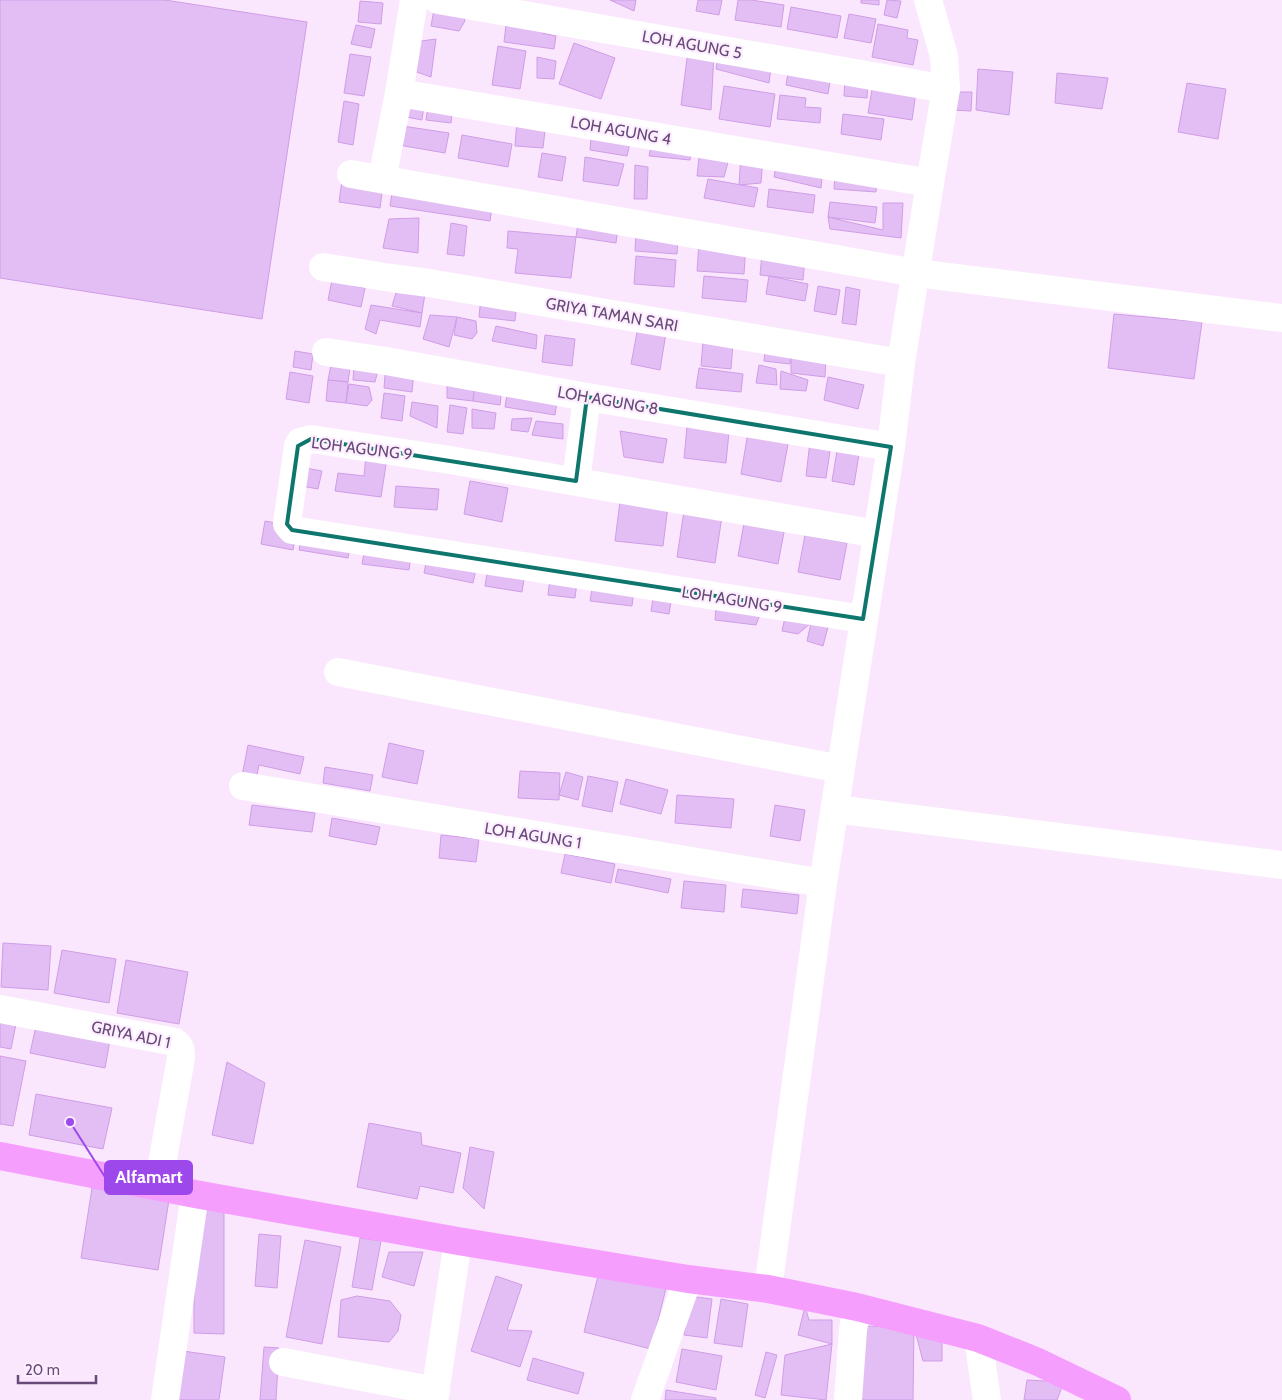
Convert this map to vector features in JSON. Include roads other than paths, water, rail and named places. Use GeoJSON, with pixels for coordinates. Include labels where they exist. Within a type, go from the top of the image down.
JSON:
{"type":"FeatureCollection","features":[{"type":"Feature","properties":{"kind":"main road"},"geometry":{"type":"LineString","coordinates":[[0,1156],[195,1194],[458,1241],[688,1279],[768,1288],[857,1307],[978,1338],[1038,1362],[1118,1400]]}},
{"type":"Feature","properties":{"kind":"street"},"geometry":{"type":"LineString","coordinates":[[382,179],[399,93],[414,0]]}},
{"type":"Feature","properties":{"kind":"street","name":"LOH AGUNG 5"},"geometry":{"type":"LineString","coordinates":[[438,0],[946,89]]}},
{"type":"Feature","properties":{"kind":"street"},"geometry":{"type":"LineString","coordinates":[[768,1288],[823,883],[891,447],[901,363],[946,89],[944,56],[928,0]]}},
{"type":"Feature","properties":{"kind":"street","name":"LOH AGUNG 4"},"geometry":{"type":"LineString","coordinates":[[399,93],[930,183]]}},
{"type":"Feature","properties":{"kind":"street"},"geometry":{"type":"LineString","coordinates":[[351,174],[916,274],[1282,318]]}},
{"type":"Feature","properties":{"kind":"street","name":"GRIYA TAMAN SARI"},"geometry":{"type":"LineString","coordinates":[[323,267],[429,283],[901,363]]}},
{"type":"Feature","properties":{"kind":"street","name":"LOH AGUNG 8"},"geometry":{"type":"LineString","coordinates":[[326,352],[891,447]]}},
{"type":"Feature","properties":{"kind":"street"},"geometry":{"type":"LineString","coordinates":[[576,481],[587,397]]}},
{"type":"Feature","properties":{"kind":"street","name":"LOH AGUNG 9"},"geometry":{"type":"LineString","coordinates":[[863,620],[292,530],[287,524],[298,446],[300,442],[311,439],[450,460],[877,534]]}},
{"type":"Feature","properties":{"kind":"street"},"geometry":{"type":"LineString","coordinates":[[338,672],[842,769]]}},
{"type":"Feature","properties":{"kind":"street","name":"LOH AGUNG 1"},"geometry":{"type":"LineString","coordinates":[[243,786],[823,883]]}},
{"type":"Feature","properties":{"kind":"street"},"geometry":{"type":"LineString","coordinates":[[835,809],[1282,865]]}},
{"type":"Feature","properties":{"kind":"street","name":"GRIYA ADI 1"},"geometry":{"type":"LineString","coordinates":[[0,1009],[175,1042],[180,1046],[181,1058],[158,1186]]}},
{"type":"Feature","properties":{"kind":"street"},"geometry":{"type":"LineString","coordinates":[[165,1400],[195,1194]]}},
{"type":"Feature","properties":{"kind":"street"},"geometry":{"type":"LineString","coordinates":[[284,1362],[435,1396],[458,1241]]}},
{"type":"Feature","properties":{"kind":"street"},"geometry":{"type":"LineString","coordinates":[[645,1400],[688,1279]]}},
{"type":"Feature","properties":{"kind":"street"},"geometry":{"type":"LineString","coordinates":[[848,1400],[853,1330],[857,1307]]}},
{"type":"Feature","properties":{"kind":"street"},"geometry":{"type":"LineString","coordinates":[[978,1338],[987,1400]]}},
{"type":"Feature","properties":{"kind":"place","name":"Alfamart"},"geometry":{"type":"Point","coordinates":[70,1122]}}]}
